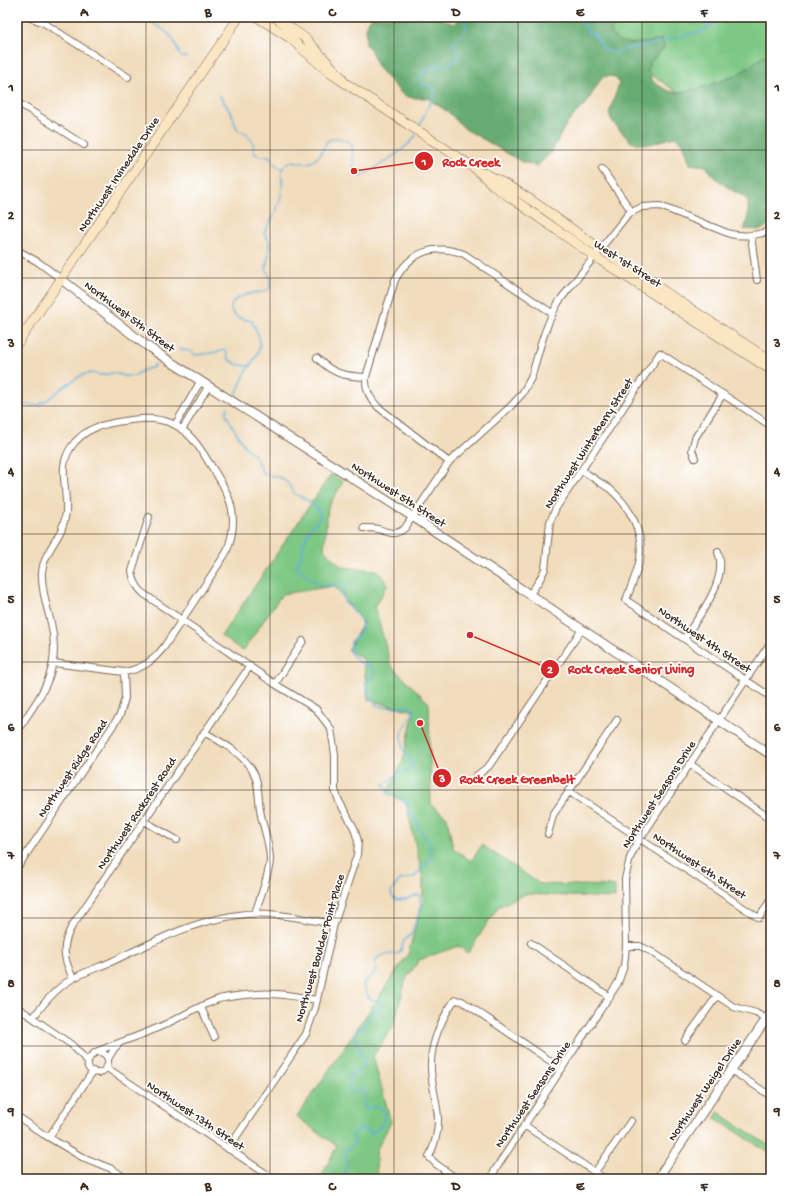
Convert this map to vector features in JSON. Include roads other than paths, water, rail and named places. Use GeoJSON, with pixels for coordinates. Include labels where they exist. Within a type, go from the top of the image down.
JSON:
{"type":"FeatureCollection","features":[{"type":"Feature","properties":{"kind":"main road","name":"Northwest Irvinedale Drive"},"geometry":{"type":"LineString","coordinates":[[17,344],[239,17]]}},
{"type":"Feature","properties":{"kind":"main road","name":"West 1st Street"},"geometry":{"type":"LineString","coordinates":[[257,17],[290,38],[321,66],[348,85],[476,169],[494,186],[597,253],[771,361]]}},
{"type":"Feature","properties":{"kind":"main road","name":"West 1st Street"},"geometry":{"type":"LineString","coordinates":[[275,17],[305,38],[348,85]]}},
{"type":"Feature","properties":{"kind":"main road","name":"West 1st Street"},"geometry":{"type":"LineString","coordinates":[[597,253],[771,370]]}},
{"type":"Feature","properties":{"kind":"street"},"geometry":{"type":"LineString","coordinates":[[29,17],[44,23],[128,77]]}},
{"type":"Feature","properties":{"kind":"street"},"geometry":{"type":"LineString","coordinates":[[17,102],[84,145]]}},
{"type":"Feature","properties":{"kind":"street"},"geometry":{"type":"LineString","coordinates":[[602,169],[632,212]]}},
{"type":"Feature","properties":{"kind":"street"},"geometry":{"type":"LineString","coordinates":[[364,528],[376,529],[391,534],[398,533],[405,528],[449,462],[510,407],[522,394],[531,378],[546,326],[552,313],[560,300],[622,220],[632,212],[642,207],[660,206],[730,234],[741,236],[751,236],[771,230]]}},
{"type":"Feature","properties":{"kind":"street"},"geometry":{"type":"LineString","coordinates":[[751,236],[757,280]]}},
{"type":"Feature","properties":{"kind":"street"},"geometry":{"type":"LineString","coordinates":[[449,462],[378,407],[371,399],[365,384],[395,280],[400,270],[415,256],[424,252],[434,249],[455,251],[464,254],[552,313]]}},
{"type":"Feature","properties":{"kind":"street","name":"Northwest 5th Street"},"geometry":{"type":"LineString","coordinates":[[17,250],[61,280],[147,346],[413,517],[771,755]]}},
{"type":"Feature","properties":{"kind":"street","name":"Northwest Winterberry Street"},"geometry":{"type":"LineString","coordinates":[[530,594],[539,581],[546,566],[550,522],[556,508],[660,354],[723,394]]}},
{"type":"Feature","properties":{"kind":"street"},"geometry":{"type":"LineString","coordinates":[[317,358],[326,367],[337,373],[349,376],[366,377]]}},
{"type":"Feature","properties":{"kind":"street"},"geometry":{"type":"LineString","coordinates":[[175,425],[204,384]]}},
{"type":"Feature","properties":{"kind":"street"},"geometry":{"type":"LineString","coordinates":[[182,430],[204,384]]}},
{"type":"Feature","properties":{"kind":"street"},"geometry":{"type":"LineString","coordinates":[[694,458],[692,450],[695,438],[723,394],[771,426]]}},
{"type":"Feature","properties":{"kind":"street"},"geometry":{"type":"LineString","coordinates":[[17,730],[45,689],[53,663],[53,630],[43,588],[42,573],[46,556],[61,533],[65,522],[66,496],[63,474],[68,453],[85,433],[96,426],[142,418],[160,420],[175,425],[198,445],[222,482],[231,505],[233,523],[230,542],[223,559],[155,658],[140,668],[124,672],[53,663]]}},
{"type":"Feature","properties":{"kind":"street","name":"Northwest 4th Street"},"geometry":{"type":"LineString","coordinates":[[582,470],[610,490],[623,502],[632,516],[638,531],[640,558],[635,577],[626,600],[771,697]]}},
{"type":"Feature","properties":{"kind":"street","name":"Northwest Boulder Point Place"},"geometry":{"type":"LineString","coordinates":[[149,517],[132,571],[134,582],[141,592],[275,684],[316,709],[331,729],[335,755],[335,790],[339,801],[354,828],[358,841],[357,855],[334,924],[315,1008],[306,1034],[228,1149]]}},
{"type":"Feature","properties":{"kind":"street"},"geometry":{"type":"LineString","coordinates":[[684,639],[713,592],[721,561],[718,552]]}},
{"type":"Feature","properties":{"kind":"street"},"geometry":{"type":"LineString","coordinates":[[476,776],[488,766],[582,629]]}},
{"type":"Feature","properties":{"kind":"street"},"geometry":{"type":"LineString","coordinates":[[275,684],[303,641]]}},
{"type":"Feature","properties":{"kind":"street","name":"Northwest Seasons Drive"},"geometry":{"type":"LineString","coordinates":[[491,1179],[495,1170],[524,1125],[618,983],[624,966],[626,946],[625,879],[630,858],[640,839],[771,642]]}},
{"type":"Feature","properties":{"kind":"street","name":"Northwest Rockcrest Road"},"geometry":{"type":"LineString","coordinates":[[73,978],[64,956],[64,946],[67,935],[72,926],[250,666]]}},
{"type":"Feature","properties":{"kind":"street","name":"Northwest Ridge Road"},"geometry":{"type":"LineString","coordinates":[[17,868],[120,715],[125,698],[124,672]]}},
{"type":"Feature","properties":{"kind":"street"},"geometry":{"type":"LineString","coordinates":[[548,834],[553,815],[617,720]]}},
{"type":"Feature","properties":{"kind":"street"},"geometry":{"type":"LineString","coordinates":[[204,732],[226,744],[243,758],[253,771],[260,810],[268,842],[270,860],[255,913]]}},
{"type":"Feature","properties":{"kind":"street"},"geometry":{"type":"LineString","coordinates":[[690,764],[771,819]]}},
{"type":"Feature","properties":{"kind":"street","name":"Northwest 6th Street"},"geometry":{"type":"LineString","coordinates":[[568,791],[759,918],[771,899]]}},
{"type":"Feature","properties":{"kind":"street"},"geometry":{"type":"LineString","coordinates":[[144,821],[177,840]]}},
{"type":"Feature","properties":{"kind":"street"},"geometry":{"type":"LineString","coordinates":[[33,1018],[44,1003],[73,978],[182,929],[238,914],[255,913],[334,924]]}},
{"type":"Feature","properties":{"kind":"street"},"geometry":{"type":"LineString","coordinates":[[531,943],[610,997]]}},
{"type":"Feature","properties":{"kind":"street"},"geometry":{"type":"LineString","coordinates":[[626,946],[640,946],[652,952],[734,1007],[744,1011],[756,1013],[766,1019]]}},
{"type":"Feature","properties":{"kind":"street"},"geometry":{"type":"LineString","coordinates":[[88,1062],[90,1057],[96,1053],[220,999],[257,994],[276,994],[317,1000]]}},
{"type":"Feature","properties":{"kind":"street"},"geometry":{"type":"LineString","coordinates":[[685,1040],[717,996]]}},
{"type":"Feature","properties":{"kind":"street"},"geometry":{"type":"LineString","coordinates":[[457,1179],[429,1157],[435,1144],[438,1110],[430,1062],[434,1041],[449,1007],[455,1000],[462,1001],[562,1069]]}},
{"type":"Feature","properties":{"kind":"street"},"geometry":{"type":"LineString","coordinates":[[17,1007],[72,1045],[88,1062],[89,1067],[93,1071],[99,1073],[107,1068],[109,1063],[106,1055],[72,1045]]}},
{"type":"Feature","properties":{"kind":"street"},"geometry":{"type":"LineString","coordinates":[[201,1007],[214,1037]]}},
{"type":"Feature","properties":{"kind":"street","name":"Northwest Weigel Drive"},"geometry":{"type":"LineString","coordinates":[[657,1179],[771,1012]]}},
{"type":"Feature","properties":{"kind":"street"},"geometry":{"type":"LineString","coordinates":[[108,1059],[114,1049],[121,1043]]}},
{"type":"Feature","properties":{"kind":"street","name":"Northwest 13th Street"},"geometry":{"type":"LineString","coordinates":[[107,1068],[274,1179]]}},
{"type":"Feature","properties":{"kind":"street"},"geometry":{"type":"LineString","coordinates":[[731,1070],[771,1096]]}},
{"type":"Feature","properties":{"kind":"street"},"geometry":{"type":"LineString","coordinates":[[49,1137],[93,1071]]}},
{"type":"Feature","properties":{"kind":"street"},"geometry":{"type":"LineString","coordinates":[[17,1116],[82,1157],[112,1169],[127,1179]]}},
{"type":"Feature","properties":{"kind":"street"},"geometry":{"type":"LineString","coordinates":[[595,1172],[631,1121]]}},
{"type":"Feature","properties":{"kind":"street"},"geometry":{"type":"LineString","coordinates":[[524,1125],[605,1179]]}},
{"type":"Feature","properties":{"kind":"waterway"},"geometry":{"type":"LineString","coordinates":[[145,17],[169,34],[173,39],[181,57],[187,57]]}},
{"type":"Feature","properties":{"kind":"waterway"},"geometry":{"type":"LineString","coordinates":[[419,127],[433,97],[435,89],[427,85],[422,85],[419,80],[426,70],[437,66],[446,67],[459,58],[453,43],[467,27],[465,20],[466,17]]}},
{"type":"Feature","properties":{"kind":"waterway"},"geometry":{"type":"LineString","coordinates":[[576,17],[581,20],[588,32],[595,35],[603,48],[608,51],[619,53],[625,49],[654,44],[689,34],[699,33],[724,17]]}},
{"type":"Feature","properties":{"kind":"waterway"},"geometry":{"type":"LineString","coordinates":[[219,95],[232,114],[236,127],[239,131],[246,133],[253,142],[254,153],[260,156],[269,156],[276,165],[282,169]]}},
{"type":"Feature","properties":{"kind":"waterway"},"geometry":{"type":"LineString","coordinates":[[236,395],[246,372],[260,348],[260,343],[252,321],[237,317],[231,309],[234,301],[238,298],[254,293],[264,292],[270,288],[270,278],[266,269],[269,241],[264,233],[275,213],[281,196],[282,170],[286,164],[291,161],[304,163],[311,162],[320,155],[327,141],[340,138],[352,144],[354,171],[360,177],[400,152],[413,140],[416,134]]}},
{"type":"Feature","properties":{"kind":"waterway"},"geometry":{"type":"LineString","coordinates":[[180,349],[190,351],[196,355],[226,350],[228,359],[238,365],[251,366]]}},
{"type":"Feature","properties":{"kind":"waterway"},"geometry":{"type":"LineString","coordinates":[[17,407],[22,405],[38,405],[46,401],[66,385],[82,375],[93,373],[100,375],[114,373],[125,376],[134,376],[153,367],[155,364]]}},
{"type":"Feature","properties":{"kind":"waterway"},"geometry":{"type":"LineString","coordinates":[[228,407],[226,413],[228,418],[243,444],[255,457],[263,473],[279,477],[284,480],[295,494],[315,506],[319,512],[320,518],[309,530],[303,545],[301,557],[297,563],[297,567],[321,587],[332,584],[343,589],[344,602],[359,616],[362,625],[361,632],[351,641],[350,653],[359,662],[370,666],[374,671],[371,678],[366,681],[368,693],[375,701],[376,705],[385,707],[411,707],[415,711],[403,729],[402,737],[403,749],[413,764],[410,770],[401,772],[384,785],[389,793],[408,803],[409,812],[417,820],[419,829],[429,841],[432,857],[414,877],[400,880],[391,893],[396,900],[402,900],[418,895],[420,896],[421,907],[411,935],[404,940],[399,953],[383,955],[377,958],[375,963],[377,970],[363,984],[369,998],[379,1002],[380,1009],[372,1013],[363,1028],[357,1030],[354,1038],[360,1047],[360,1054],[365,1056],[363,1068],[350,1075],[350,1090],[354,1094],[362,1088],[365,1092],[364,1105],[367,1108],[378,1107],[385,1112],[383,1123],[378,1129],[371,1133],[361,1129],[354,1134],[352,1138],[354,1145],[345,1150],[347,1164],[343,1177],[345,1179]]}},
{"type":"Feature","properties":{"kind":"waterway"},"geometry":{"type":"LineString","coordinates":[[17,495],[17,502]]}},
{"type":"Feature","properties":{"kind":"place","name":"Rock Creek"},"geometry":{"type":"Point","coordinates":[354,171]}},
{"type":"Feature","properties":{"kind":"place","name":"Rock Creek Senior Living"},"geometry":{"type":"Point","coordinates":[470,635]}},
{"type":"Feature","properties":{"kind":"place","name":"Rock Creek Greenbelt"},"geometry":{"type":"Point","coordinates":[420,723]}}]}
